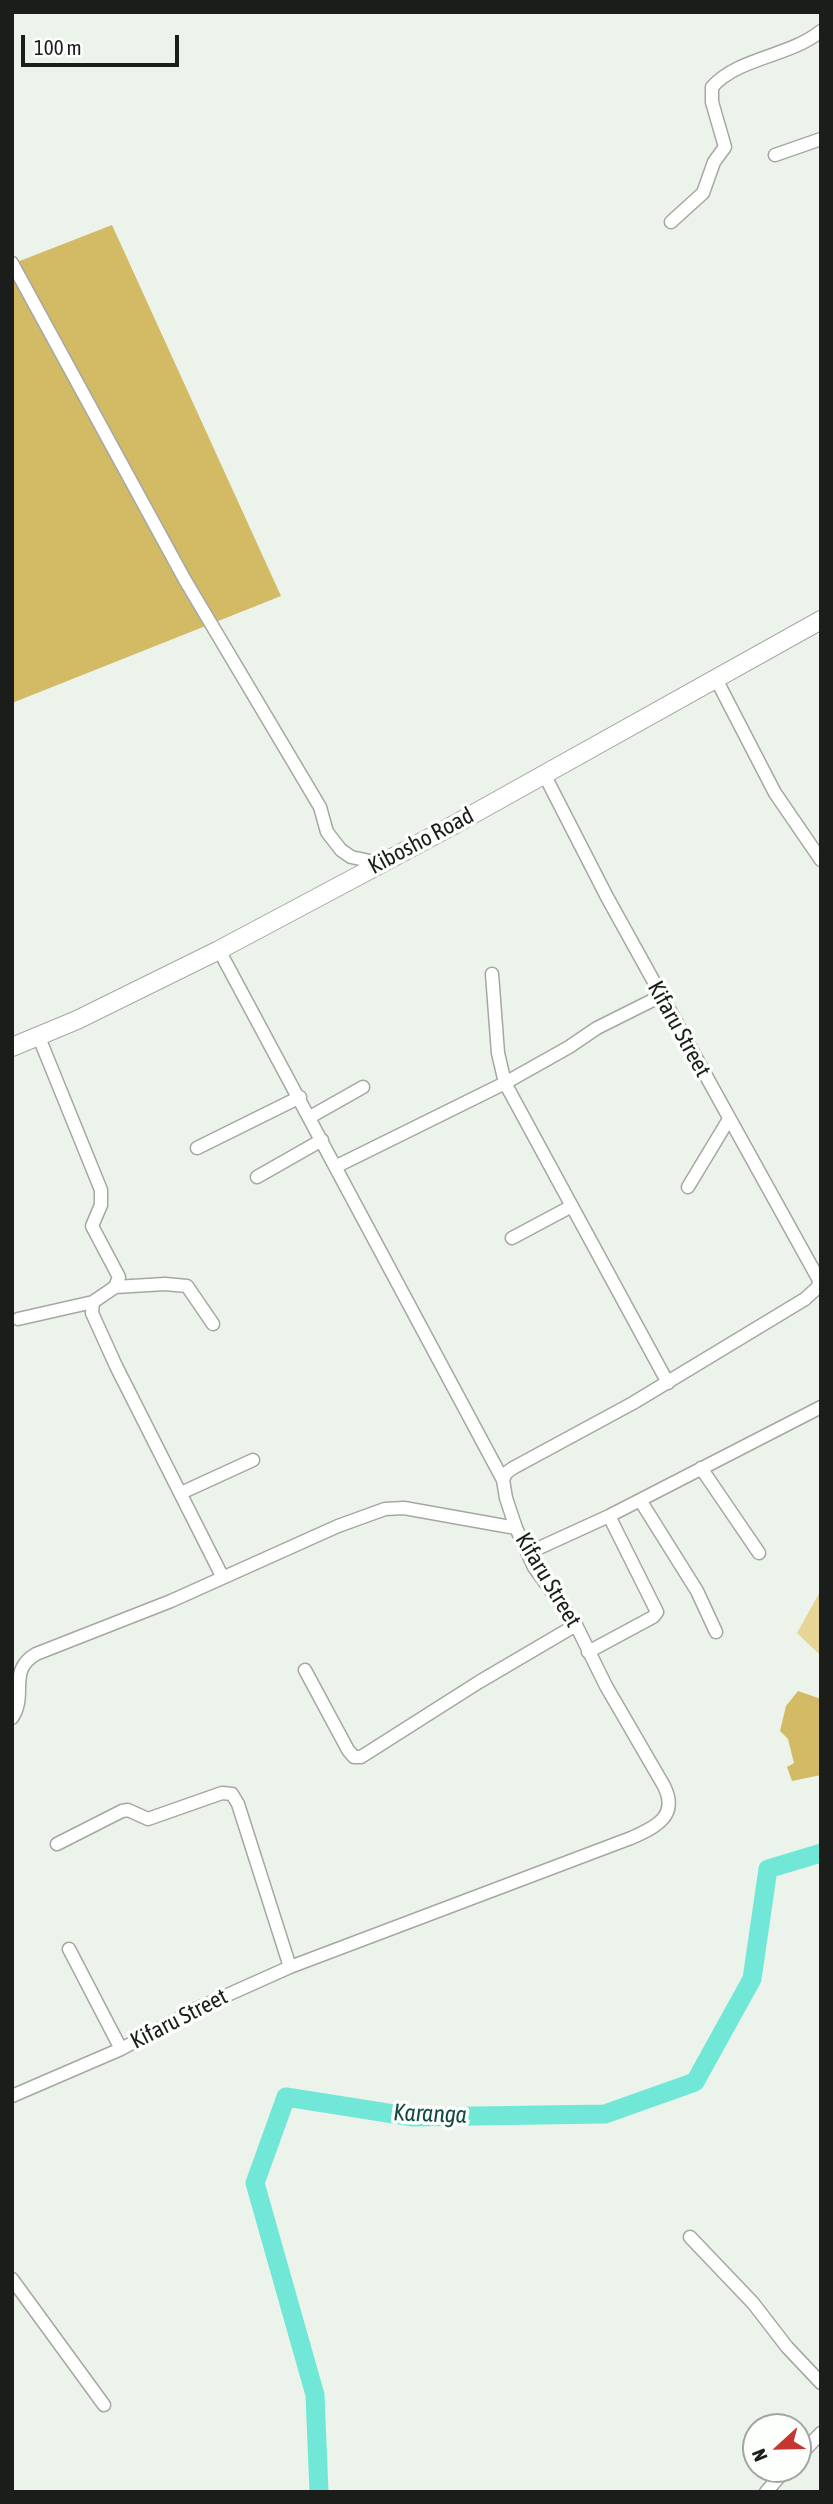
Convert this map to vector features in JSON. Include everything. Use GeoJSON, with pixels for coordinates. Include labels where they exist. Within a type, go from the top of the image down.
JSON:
{"type":"FeatureCollection","features":[{"type":"Feature","properties":{"kind":"main road","name":"Kibosho Road"},"geometry":{"type":"LineString","coordinates":[[12,1046],[77,1020],[219,950],[450,827],[821,620]]}},
{"type":"Feature","properties":{"kind":"street"},"geometry":{"type":"LineString","coordinates":[[671,222],[703,193],[715,162],[725,147],[712,102],[712,88],[725,75],[797,46],[821,31]]}},
{"type":"Feature","properties":{"kind":"street"},"geometry":{"type":"LineString","coordinates":[[775,155],[821,139]]}},
{"type":"Feature","properties":{"kind":"street"},"geometry":{"type":"LineString","coordinates":[[12,263],[185,580],[320,807],[333,843],[351,857],[379,863]]}},
{"type":"Feature","properties":{"kind":"street"},"geometry":{"type":"LineString","coordinates":[[715,677],[775,793],[821,860]]}},
{"type":"Feature","properties":{"kind":"street","name":"Kifaru Street"},"geometry":{"type":"LineString","coordinates":[[12,2096],[121,2049],[196,2009],[290,1967],[631,1838],[657,1823],[667,1813],[671,1803],[669,1795],[588,1652],[576,1625],[538,1574],[516,1528],[503,1480],[506,1473],[513,1468],[668,1383],[805,1299],[818,1287],[820,1281],[661,996],[544,774]]}},
{"type":"Feature","properties":{"kind":"street"},"geometry":{"type":"LineString","coordinates":[[219,950],[503,1480]]}},
{"type":"Feature","properties":{"kind":"street"},"geometry":{"type":"LineString","coordinates":[[492,974],[498,1053],[505,1083],[668,1383]]}},
{"type":"Feature","properties":{"kind":"street"},"geometry":{"type":"LineString","coordinates":[[337,1166],[505,1083],[597,1028],[661,996]]}},
{"type":"Feature","properties":{"kind":"street"},"geometry":{"type":"LineString","coordinates":[[38,1035],[101,1190],[101,1205],[92,1226],[118,1272],[115,1287]]}},
{"type":"Feature","properties":{"kind":"street"},"geometry":{"type":"LineString","coordinates":[[310,1117],[363,1087]]}},
{"type":"Feature","properties":{"kind":"street"},"geometry":{"type":"LineString","coordinates":[[197,1148],[300,1097]]}},
{"type":"Feature","properties":{"kind":"street"},"geometry":{"type":"LineString","coordinates":[[688,1187],[729,1119]]}},
{"type":"Feature","properties":{"kind":"street"},"geometry":{"type":"LineString","coordinates":[[257,1177],[322,1140]]}},
{"type":"Feature","properties":{"kind":"street"},"geometry":{"type":"LineString","coordinates":[[512,1238],[572,1206]]}},
{"type":"Feature","properties":{"kind":"street"},"geometry":{"type":"LineString","coordinates":[[18,1318],[93,1302],[115,1287],[165,1284],[187,1286],[213,1324]]}},
{"type":"Feature","properties":{"kind":"street"},"geometry":{"type":"LineString","coordinates":[[93,1302],[92,1313],[101,1334],[222,1576]]}},
{"type":"Feature","properties":{"kind":"street"},"geometry":{"type":"LineString","coordinates":[[528,1553],[609,1516],[821,1407]]}},
{"type":"Feature","properties":{"kind":"street"},"geometry":{"type":"LineString","coordinates":[[181,1493],[253,1460]]}},
{"type":"Feature","properties":{"kind":"street"},"geometry":{"type":"LineString","coordinates":[[701,1468],[759,1553]]}},
{"type":"Feature","properties":{"kind":"street"},"geometry":{"type":"LineString","coordinates":[[640,1500],[697,1591],[716,1632]]}},
{"type":"Feature","properties":{"kind":"street"},"geometry":{"type":"LineString","coordinates":[[12,1717],[19,1703],[20,1669],[27,1659],[170,1601],[338,1526],[393,1507],[516,1528]]}},
{"type":"Feature","properties":{"kind":"street"},"geometry":{"type":"LineString","coordinates":[[588,1652],[653,1617],[657,1612],[609,1516]]}},
{"type":"Feature","properties":{"kind":"street"},"geometry":{"type":"LineString","coordinates":[[305,1670],[348,1750],[354,1757],[360,1757],[576,1625]]}},
{"type":"Feature","properties":{"kind":"street"},"geometry":{"type":"LineString","coordinates":[[57,1844],[122,1811],[128,1810],[148,1819],[222,1793],[232,1794],[238,1804],[290,1967]]}},
{"type":"Feature","properties":{"kind":"street"},"geometry":{"type":"LineString","coordinates":[[69,1949],[121,2049]]}},
{"type":"Feature","properties":{"kind":"street"},"geometry":{"type":"LineString","coordinates":[[690,2237],[753,2303],[787,2347],[821,2383]]}},
{"type":"Feature","properties":{"kind":"street"},"geometry":{"type":"LineString","coordinates":[[12,2279],[104,2405]]}},
{"type":"Feature","properties":{"kind":"shaded area"},"geometry":{"type":"Polygon","coordinates":[[[112,225],[281,596],[12,703],[12,264],[112,225]]]}},
{"type":"Feature","properties":{"kind":"shaded area"},"geometry":{"type":"Polygon","coordinates":[[[821,1590],[821,1656],[797,1633],[821,1590]]]}},
{"type":"Feature","properties":{"kind":"shaded area"},"geometry":{"type":"Polygon","coordinates":[[[798,1691],[821,1699],[821,1775],[792,1781],[787,1767],[794,1763],[788,1739],[780,1731],[786,1706],[798,1691]]]}},
{"type":"Feature","properties":{"kind":"waterway","name":"Karanga"},"geometry":{"type":"LineString","coordinates":[[319,2492],[315,2395],[255,2183],[286,2097],[413,2117],[605,2114],[695,2082],[752,1979],[768,1869],[821,1853]]}}]}
